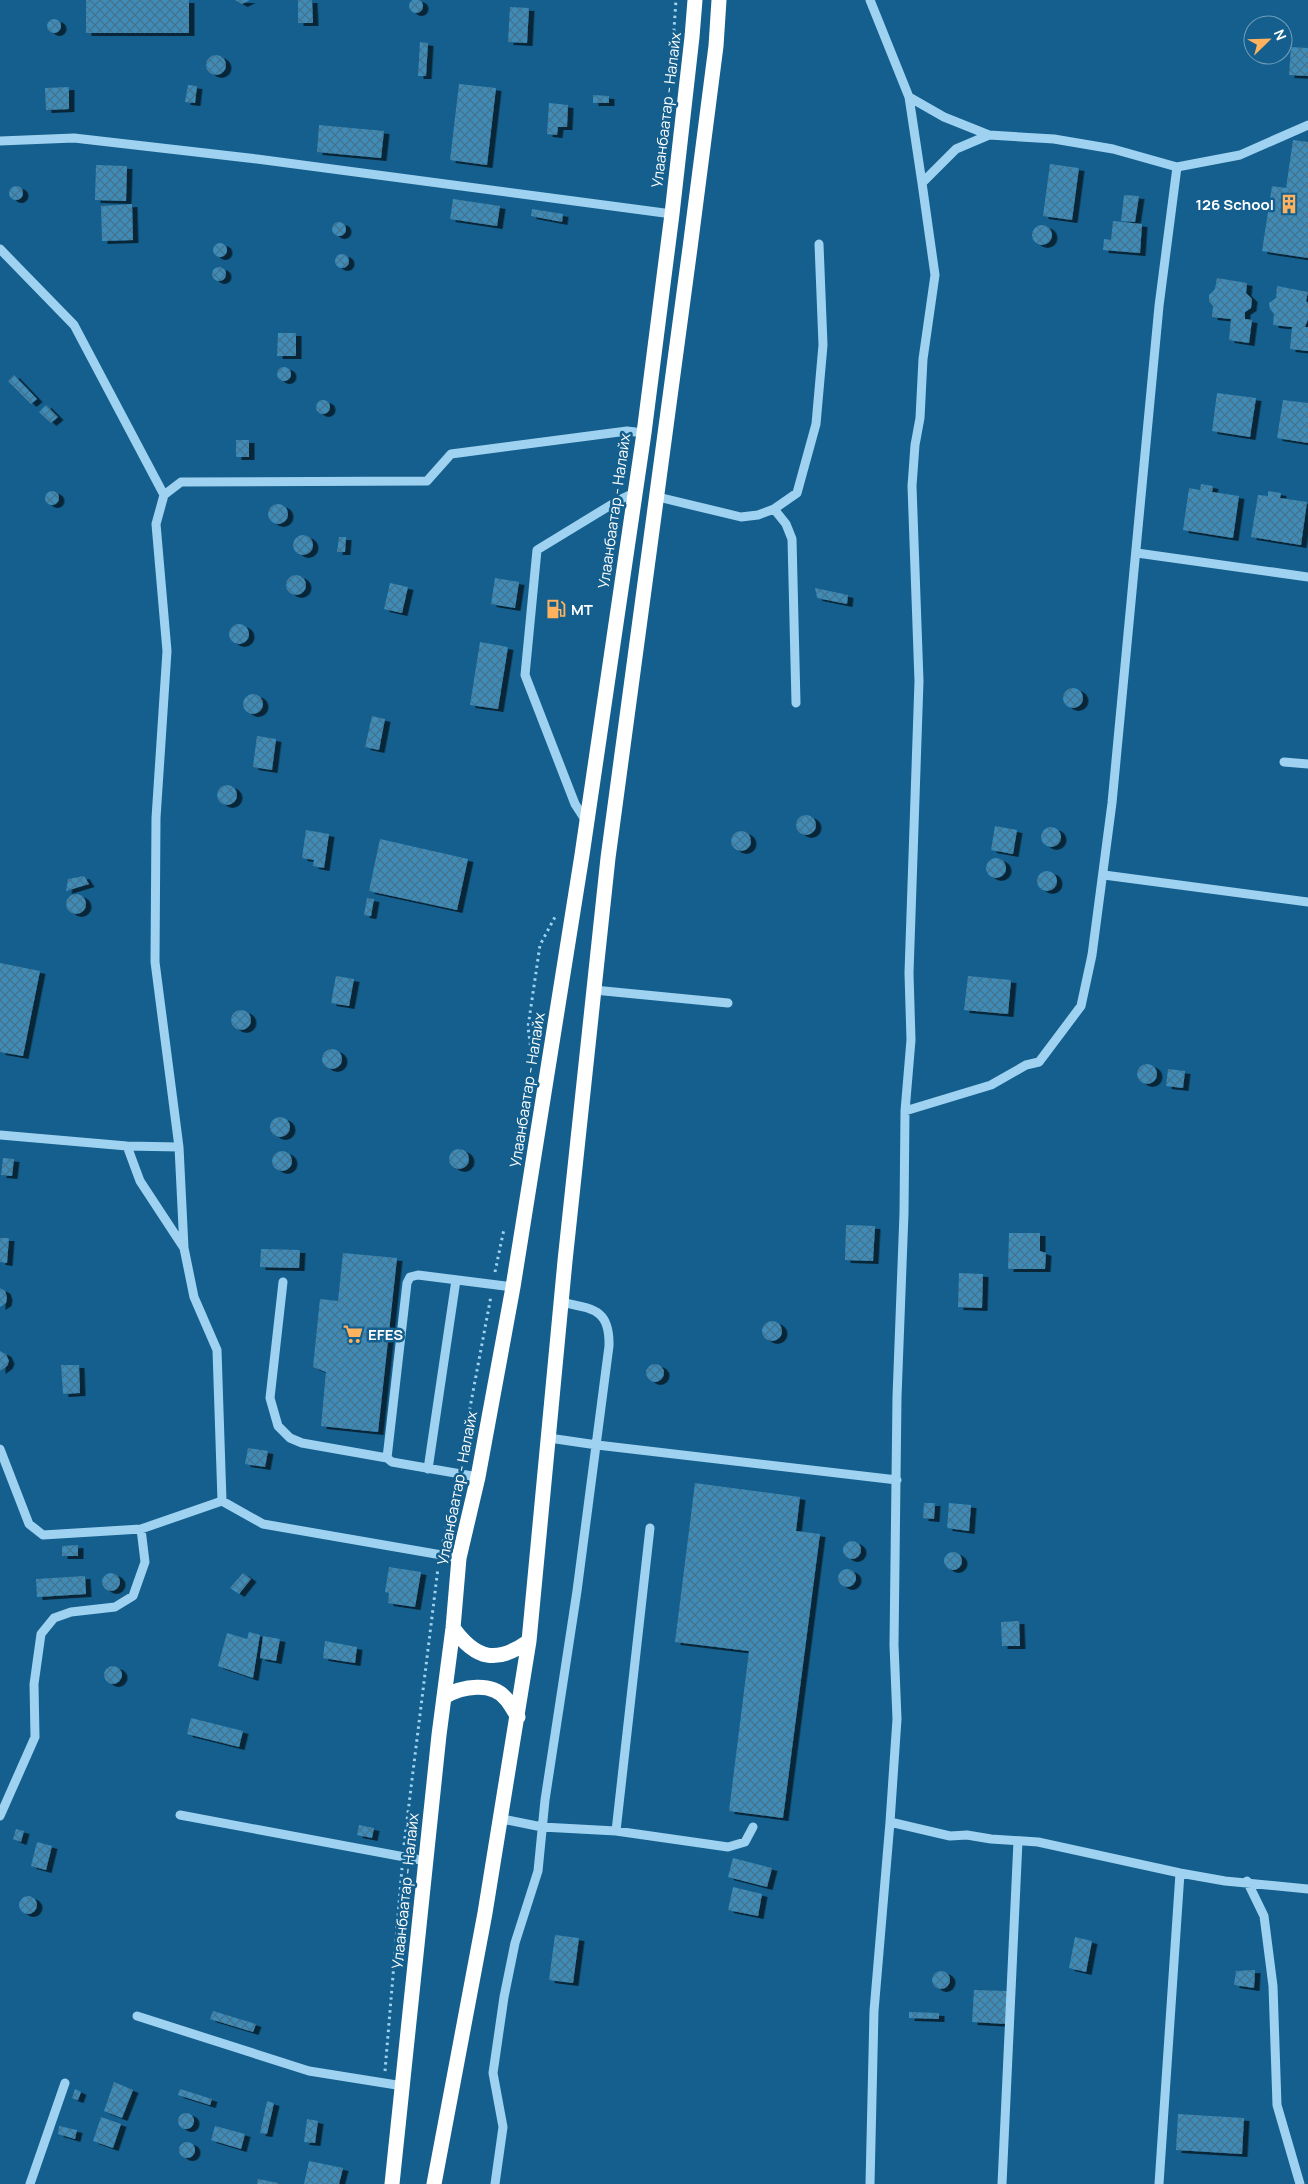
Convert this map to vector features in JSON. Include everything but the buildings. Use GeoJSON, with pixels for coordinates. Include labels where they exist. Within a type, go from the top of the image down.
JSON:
{"type":"FeatureCollection","features":[{"type":"Feature","properties":{"kind":"highway","name":"Улаанбаатар - Налайх"},"geometry":{"type":"LineString","coordinates":[[392,2184],[453,1628],[458,1558],[478,1477],[513,1287],[586,821],[644,433],[672,214],[695,0]]}},
{"type":"Feature","properties":{"kind":"highway"},"geometry":{"type":"LineString","coordinates":[[434,2184],[502,1819],[529,1641],[550,1438],[561,1302],[608,858],[658,497],[716,46],[719,0]]}},
{"type":"Feature","properties":{"kind":"highway"},"geometry":{"type":"LineString","coordinates":[[453,1628],[463,1642],[477,1652],[488,1656],[501,1656],[515,1651],[529,1641]]}},
{"type":"Feature","properties":{"kind":"highway"},"geometry":{"type":"LineString","coordinates":[[444,1697],[457,1689],[478,1687],[494,1691],[506,1698],[518,1717]]}},
{"type":"Feature","properties":{"kind":"street"},"geometry":{"type":"LineString","coordinates":[[870,0],[909,97],[935,275],[923,359],[920,418],[915,445],[912,486],[919,681],[909,972],[911,1040],[905,1111],[897,1480],[894,1645],[897,1719],[874,2011],[870,2184]]}},
{"type":"Feature","properties":{"kind":"street"},"geometry":{"type":"LineString","coordinates":[[909,97],[944,117],[989,134],[1054,139],[1113,149],[1177,167],[1240,155],[1308,125]]}},
{"type":"Feature","properties":{"kind":"street"},"geometry":{"type":"LineString","coordinates":[[922,182],[956,149],[989,134]]}},
{"type":"Feature","properties":{"kind":"street"},"geometry":{"type":"LineString","coordinates":[[0,141],[74,138],[258,159],[672,214]]}},
{"type":"Feature","properties":{"kind":"street"},"geometry":{"type":"LineString","coordinates":[[905,1111],[991,1085],[1026,1065],[1039,1062],[1081,1006],[1092,956],[1104,875],[1137,553],[1159,306],[1177,167]]}},
{"type":"Feature","properties":{"kind":"street"},"geometry":{"type":"LineString","coordinates":[[658,497],[741,517],[758,515],[774,509],[796,493],[816,424],[823,345],[819,244]]}},
{"type":"Feature","properties":{"kind":"street"},"geometry":{"type":"LineString","coordinates":[[0,249],[74,325],[164,495]]}},
{"type":"Feature","properties":{"kind":"street"},"geometry":{"type":"LineString","coordinates":[[222,1501],[217,1350],[194,1297],[184,1248],[179,1147],[155,962],[156,818],[167,650],[156,524],[164,495],[181,482],[427,481],[451,454],[627,431],[644,433]]}},
{"type":"Feature","properties":{"kind":"street"},"geometry":{"type":"LineString","coordinates":[[586,821],[575,804],[525,674],[538,550],[619,500],[634,493]]}},
{"type":"Feature","properties":{"kind":"street"},"geometry":{"type":"LineString","coordinates":[[774,509],[786,524],[792,539],[796,703]]}},
{"type":"Feature","properties":{"kind":"street"},"geometry":{"type":"LineString","coordinates":[[1137,553],[1308,577]]}},
{"type":"Feature","properties":{"kind":"street"},"geometry":{"type":"LineString","coordinates":[[1284,762],[1308,764]]}},
{"type":"Feature","properties":{"kind":"street"},"geometry":{"type":"LineString","coordinates":[[1104,875],[1308,902]]}},
{"type":"Feature","properties":{"kind":"street"},"geometry":{"type":"LineString","coordinates":[[594,990],[728,1004]]}},
{"type":"Feature","properties":{"kind":"street"},"geometry":{"type":"LineString","coordinates":[[0,1135],[126,1146],[179,1147]]}},
{"type":"Feature","properties":{"kind":"street"},"geometry":{"type":"LineString","coordinates":[[126,1146],[140,1181],[184,1248]]}},
{"type":"Feature","properties":{"kind":"street"},"geometry":{"type":"LineString","coordinates":[[387,1458],[407,1283],[410,1277],[418,1275],[513,1287]]}},
{"type":"Feature","properties":{"kind":"street"},"geometry":{"type":"LineString","coordinates":[[428,1469],[456,1280]]}},
{"type":"Feature","properties":{"kind":"street"},"geometry":{"type":"LineString","coordinates":[[283,1282],[270,1398],[278,1426],[290,1438],[302,1443],[387,1458],[392,1462],[428,1469],[478,1477]]}},
{"type":"Feature","properties":{"kind":"street"},"geometry":{"type":"LineString","coordinates":[[495,2184],[503,2127],[493,2073],[504,1997],[514,1951],[538,1871],[542,1827],[597,1445],[609,1332],[606,1319],[596,1309],[561,1302]]}},
{"type":"Feature","properties":{"kind":"street"},"geometry":{"type":"LineString","coordinates":[[550,1438],[897,1480]]}},
{"type":"Feature","properties":{"kind":"street"},"geometry":{"type":"LineString","coordinates":[[0,1449],[29,1524],[44,1535],[141,1529],[222,1501],[263,1524],[440,1553],[458,1558]]}},
{"type":"Feature","properties":{"kind":"street"},"geometry":{"type":"LineString","coordinates":[[616,1831],[650,1528]]}},
{"type":"Feature","properties":{"kind":"street"},"geometry":{"type":"LineString","coordinates":[[0,1816],[35,1738],[34,1684],[41,1634],[54,1618],[71,1612],[115,1607],[133,1596],[145,1562],[141,1529]]}},
{"type":"Feature","properties":{"kind":"street"},"geometry":{"type":"LineString","coordinates":[[180,1815],[426,1861]]}},
{"type":"Feature","properties":{"kind":"street"},"geometry":{"type":"LineString","coordinates":[[502,1819],[542,1827],[616,1831],[728,1847],[745,1842],[753,1827]]}},
{"type":"Feature","properties":{"kind":"street"},"geometry":{"type":"LineString","coordinates":[[890,1822],[941,1834],[1038,1842],[1180,1873],[1225,1880],[1247,1881],[1278,1887],[1308,1889]]}},
{"type":"Feature","properties":{"kind":"street"},"geometry":{"type":"LineString","coordinates":[[1002,2184],[1018,1841]]}},
{"type":"Feature","properties":{"kind":"street"},"geometry":{"type":"LineString","coordinates":[[1159,2184],[1180,1873]]}},
{"type":"Feature","properties":{"kind":"street"},"geometry":{"type":"LineString","coordinates":[[1247,1881],[1264,1916],[1273,1986],[1277,2105],[1300,2184]]}},
{"type":"Feature","properties":{"kind":"street"},"geometry":{"type":"LineString","coordinates":[[137,2016],[309,2071],[402,2086]]}},
{"type":"Feature","properties":{"kind":"street"},"geometry":{"type":"LineString","coordinates":[[30,2184],[65,2083]]}},
{"type":"Feature","properties":{"kind":"path"},"geometry":{"type":"LineString","coordinates":[[672,49],[676,0]]}},
{"type":"Feature","properties":{"kind":"path"},"geometry":{"type":"LineString","coordinates":[[532,1062],[528,1027],[540,945],[556,914]]}},
{"type":"Feature","properties":{"kind":"path"},"geometry":{"type":"LineString","coordinates":[[403,1855],[411,1776],[440,1553],[504,1228]]}},
{"type":"Feature","properties":{"kind":"path"},"geometry":{"type":"LineString","coordinates":[[384,2083],[402,1865]]}},
{"type":"Feature","properties":{"kind":"place","name":"126 School"},"geometry":{"type":"Point","coordinates":[1289,204]}},
{"type":"Feature","properties":{"kind":"place","name":"MT"},"geometry":{"type":"Point","coordinates":[556,609]}},
{"type":"Feature","properties":{"kind":"place","name":"EFES"},"geometry":{"type":"Point","coordinates":[353,1334]}}]}
